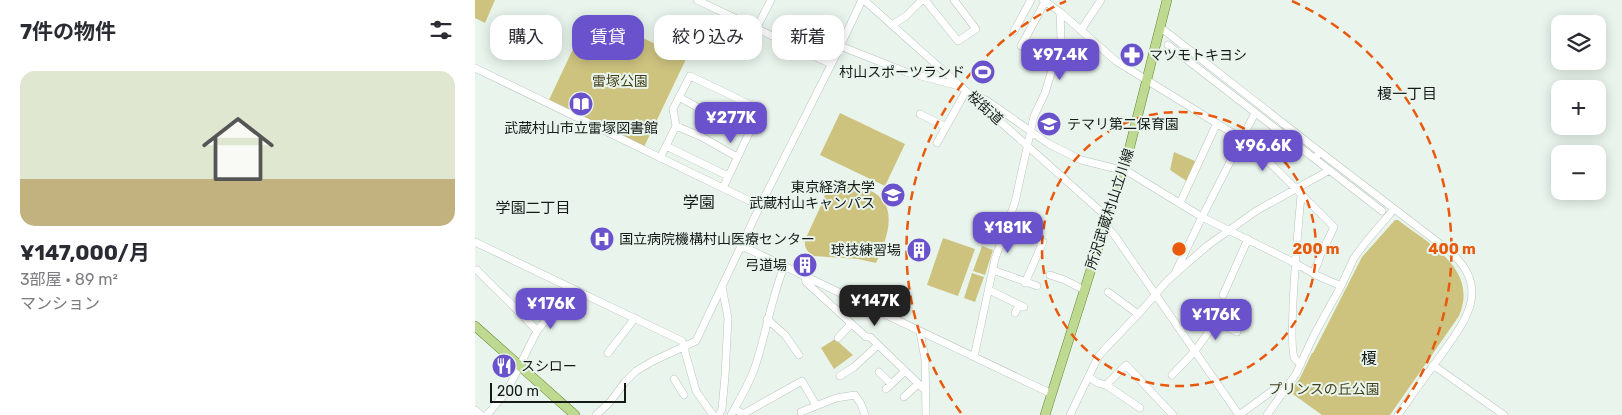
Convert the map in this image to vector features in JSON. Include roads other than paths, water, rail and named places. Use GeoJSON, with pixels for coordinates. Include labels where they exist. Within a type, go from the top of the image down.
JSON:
{"type":"FeatureCollection","features":[{"type":"Feature","properties":{"kind":"main road","name":"所沢武蔵村山立川線"},"geometry":{"type":"LineString","coordinates":[[1045,415],[1121,169],[1130,146],[1167,0]]}},
{"type":"Feature","properties":{"kind":"main road"},"geometry":{"type":"LineString","coordinates":[[475,326],[575,415]]}},
{"type":"Feature","properties":{"kind":"street"},"geometry":{"type":"LineString","coordinates":[[697,0],[831,64]]}},
{"type":"Feature","properties":{"kind":"street"},"geometry":{"type":"LineString","coordinates":[[762,17],[771,0]]}},
{"type":"Feature","properties":{"kind":"street"},"geometry":{"type":"LineString","coordinates":[[844,38],[863,0]]}},
{"type":"Feature","properties":{"kind":"street","name":"桜街道"},"geometry":{"type":"LineString","coordinates":[[863,0],[1107,217]]}},
{"type":"Feature","properties":{"kind":"street"},"geometry":{"type":"LineString","coordinates":[[892,25],[906,16],[923,0],[958,41],[976,29],[954,0]]}},
{"type":"Feature","properties":{"kind":"street"},"geometry":{"type":"LineString","coordinates":[[1014,31],[1031,0]]}},
{"type":"Feature","properties":{"kind":"street"},"geometry":{"type":"LineString","coordinates":[[974,357],[995,259],[1015,202],[1034,116],[1045,93],[1061,40],[1057,0]]}},
{"type":"Feature","properties":{"kind":"street"},"geometry":{"type":"LineString","coordinates":[[1081,30],[1101,0]]}},
{"type":"Feature","properties":{"kind":"street"},"geometry":{"type":"LineString","coordinates":[[1021,46],[1044,1],[1058,10],[1116,61],[1147,82],[1243,139],[1334,227],[1319,256],[1313,273]]}},
{"type":"Feature","properties":{"kind":"street"},"geometry":{"type":"LineString","coordinates":[[1160,27],[1457,257],[1466,271],[1472,292],[1466,318],[1398,415]]}},
{"type":"Feature","properties":{"kind":"street"},"geometry":{"type":"LineString","coordinates":[[1168,45],[1382,211]]}},
{"type":"Feature","properties":{"kind":"street"},"geometry":{"type":"LineString","coordinates":[[844,48],[906,72],[966,91],[986,100],[1049,144],[1081,160],[1121,169],[1202,217],[1341,286]]}},
{"type":"Feature","properties":{"kind":"street"},"geometry":{"type":"LineString","coordinates":[[596,415],[610,402],[629,377],[636,371],[696,341],[760,206],[833,60]]}},
{"type":"Feature","properties":{"kind":"street"},"geometry":{"type":"LineString","coordinates":[[475,68],[760,206]]}},
{"type":"Feature","properties":{"kind":"street"},"geometry":{"type":"LineString","coordinates":[[1211,78],[1216,71]]}},
{"type":"Feature","properties":{"kind":"street"},"geometry":{"type":"LineString","coordinates":[[660,158],[676,126],[673,109],[690,76],[722,90],[760,110],[723,188]]}},
{"type":"Feature","properties":{"kind":"street"},"geometry":{"type":"LineString","coordinates":[[937,143],[966,91]]}},
{"type":"Feature","properties":{"kind":"street"},"geometry":{"type":"LineString","coordinates":[[679,97],[711,115],[750,131]]}},
{"type":"Feature","properties":{"kind":"street"},"geometry":{"type":"LineString","coordinates":[[1176,271],[1255,113]]}},
{"type":"Feature","properties":{"kind":"street"},"geometry":{"type":"LineString","coordinates":[[920,114],[945,127]]}},
{"type":"Feature","properties":{"kind":"street"},"geometry":{"type":"LineString","coordinates":[[1180,203],[1217,124]]}},
{"type":"Feature","properties":{"kind":"street"},"geometry":{"type":"LineString","coordinates":[[676,126],[702,137],[737,157]]}},
{"type":"Feature","properties":{"kind":"street"},"geometry":{"type":"LineString","coordinates":[[666,146],[728,176]]}},
{"type":"Feature","properties":{"kind":"street"},"geometry":{"type":"LineString","coordinates":[[1315,159],[1320,152]]}},
{"type":"Feature","properties":{"kind":"street"},"geometry":{"type":"LineString","coordinates":[[1070,415],[1098,358],[1176,271],[1256,211],[1313,181],[1329,170]]}},
{"type":"Feature","properties":{"kind":"street"},"geometry":{"type":"LineString","coordinates":[[1301,195],[1295,263],[1293,331],[1295,359],[1301,364]]}},
{"type":"Feature","properties":{"kind":"street"},"geometry":{"type":"LineString","coordinates":[[1267,415],[1301,364],[1313,335],[1341,286],[1354,258],[1394,210]]}},
{"type":"Feature","properties":{"kind":"street"},"geometry":{"type":"LineString","coordinates":[[1104,226],[1115,236],[1239,415],[1272,391],[1276,390],[1283,393]]}},
{"type":"Feature","properties":{"kind":"street"},"geometry":{"type":"LineString","coordinates":[[1025,283],[1043,242],[1036,239]]}},
{"type":"Feature","properties":{"kind":"street"},"geometry":{"type":"LineString","coordinates":[[1223,295],[1248,239]]}},
{"type":"Feature","properties":{"kind":"street"},"geometry":{"type":"LineString","coordinates":[[475,242],[682,341],[696,391],[714,415]]}},
{"type":"Feature","properties":{"kind":"street"},"geometry":{"type":"LineString","coordinates":[[741,246],[1052,394]]}},
{"type":"Feature","properties":{"kind":"street"},"geometry":{"type":"LineString","coordinates":[[784,267],[777,284],[755,365],[747,386],[733,412],[743,414],[802,381],[816,405]]}},
{"type":"Feature","properties":{"kind":"street"},"geometry":{"type":"LineString","coordinates":[[477,270],[502,297],[517,308],[537,331]]}},
{"type":"Feature","properties":{"kind":"street"},"geometry":{"type":"LineString","coordinates":[[993,270],[1037,286]]}},
{"type":"Feature","properties":{"kind":"street"},"geometry":{"type":"LineString","coordinates":[[1050,275],[1084,290]]}},
{"type":"Feature","properties":{"kind":"street"},"geometry":{"type":"LineString","coordinates":[[805,276],[806,282],[866,337],[870,337],[878,344],[926,392]]}},
{"type":"Feature","properties":{"kind":"street"},"geometry":{"type":"LineString","coordinates":[[714,415],[725,376],[728,318],[722,286]]}},
{"type":"Feature","properties":{"kind":"street"},"geometry":{"type":"LineString","coordinates":[[487,415],[507,391],[537,331],[560,302],[569,287]]}},
{"type":"Feature","properties":{"kind":"street"},"geometry":{"type":"LineString","coordinates":[[989,290],[1021,306],[1015,313]]}},
{"type":"Feature","properties":{"kind":"street"},"geometry":{"type":"LineString","coordinates":[[1108,292],[1138,314]]}},
{"type":"Feature","properties":{"kind":"street"},"geometry":{"type":"LineString","coordinates":[[608,353],[635,318]]}},
{"type":"Feature","properties":{"kind":"street"},"geometry":{"type":"LineString","coordinates":[[767,319],[785,334],[799,355]]}},
{"type":"Feature","properties":{"kind":"street"},"geometry":{"type":"LineString","coordinates":[[1171,375],[1195,351],[1215,323],[1217,322],[1237,332]]}},
{"type":"Feature","properties":{"kind":"street"},"geometry":{"type":"LineString","coordinates":[[838,338],[851,324]]}},
{"type":"Feature","properties":{"kind":"street"},"geometry":{"type":"LineString","coordinates":[[920,332],[925,359],[926,415]]}},
{"type":"Feature","properties":{"kind":"street"},"geometry":{"type":"LineString","coordinates":[[841,376],[854,367],[878,344]]}},
{"type":"Feature","properties":{"kind":"street"},"geometry":{"type":"LineString","coordinates":[[1107,385],[1126,364],[1173,415]]}},
{"type":"Feature","properties":{"kind":"street"},"geometry":{"type":"LineString","coordinates":[[1433,365],[1503,415]]}},
{"type":"Feature","properties":{"kind":"street"},"geometry":{"type":"LineString","coordinates":[[879,372],[888,387],[905,371]]}},
{"type":"Feature","properties":{"kind":"street"},"geometry":{"type":"LineString","coordinates":[[1089,377],[1098,383],[1107,385],[1140,408]]}},
{"type":"Feature","properties":{"kind":"street"},"geometry":{"type":"LineString","coordinates":[[674,379],[683,394],[694,384]]}},
{"type":"Feature","properties":{"kind":"street"},"geometry":{"type":"LineString","coordinates":[[903,397],[918,384]]}},
{"type":"Feature","properties":{"kind":"street"},"geometry":{"type":"LineString","coordinates":[[801,412],[836,398],[855,395],[865,415]]}},
{"type":"Feature","properties":{"kind":"street"},"geometry":{"type":"LineString","coordinates":[[475,410],[481,415]]}},
{"type":"Feature","properties":{"kind":"place","name":"マツモトキヨシ"},"geometry":{"type":"Point","coordinates":[1132,55]}},
{"type":"Feature","properties":{"kind":"place","name":"村山スポーツランド"},"geometry":{"type":"Point","coordinates":[983,72]}},
{"type":"Feature","properties":{"kind":"place","name":"武蔵村山市立雷塚図書館"},"geometry":{"type":"Point","coordinates":[581,104]}},
{"type":"Feature","properties":{"kind":"place","name":"テマリ第二保育園"},"geometry":{"type":"Point","coordinates":[1049,124]}},
{"type":"Feature","properties":{"kind":"place","name":"東京経済大学 武蔵村山キャンパス"},"geometry":{"type":"Point","coordinates":[893,195]}},
{"type":"Feature","properties":{"kind":"place","name":"国立病院機構村山医療センター"},"geometry":{"type":"Point","coordinates":[602,239]}},
{"type":"Feature","properties":{"kind":"place","name":"球技練習場"},"geometry":{"type":"Point","coordinates":[919,250]}},
{"type":"Feature","properties":{"kind":"place","name":"弓道場"},"geometry":{"type":"Point","coordinates":[805,265]}},
{"type":"Feature","properties":{"kind":"place","name":"スシロー"},"geometry":{"type":"Point","coordinates":[504,366]}},
{"type":"Feature","properties":{"kind":"district","name":"榎一丁目"},"geometry":{"type":"Point","coordinates":[1407,94]}},
{"type":"Feature","properties":{"kind":"district","name":"学園"},"geometry":{"type":"Point","coordinates":[699,202]}},
{"type":"Feature","properties":{"kind":"district","name":"学園二丁目"},"geometry":{"type":"Point","coordinates":[533,208]}},
{"type":"Feature","properties":{"kind":"district","name":"榎"},"geometry":{"type":"Point","coordinates":[1369,358]}},
{"type":"Feature","properties":{"kind":"park label","name":"雷塚公園"},"geometry":{"type":"Point","coordinates":[620,81]}},
{"type":"Feature","properties":{"kind":"park label","name":"プリンスの丘公園"},"geometry":{"type":"Point","coordinates":[1324,389]}}]}
